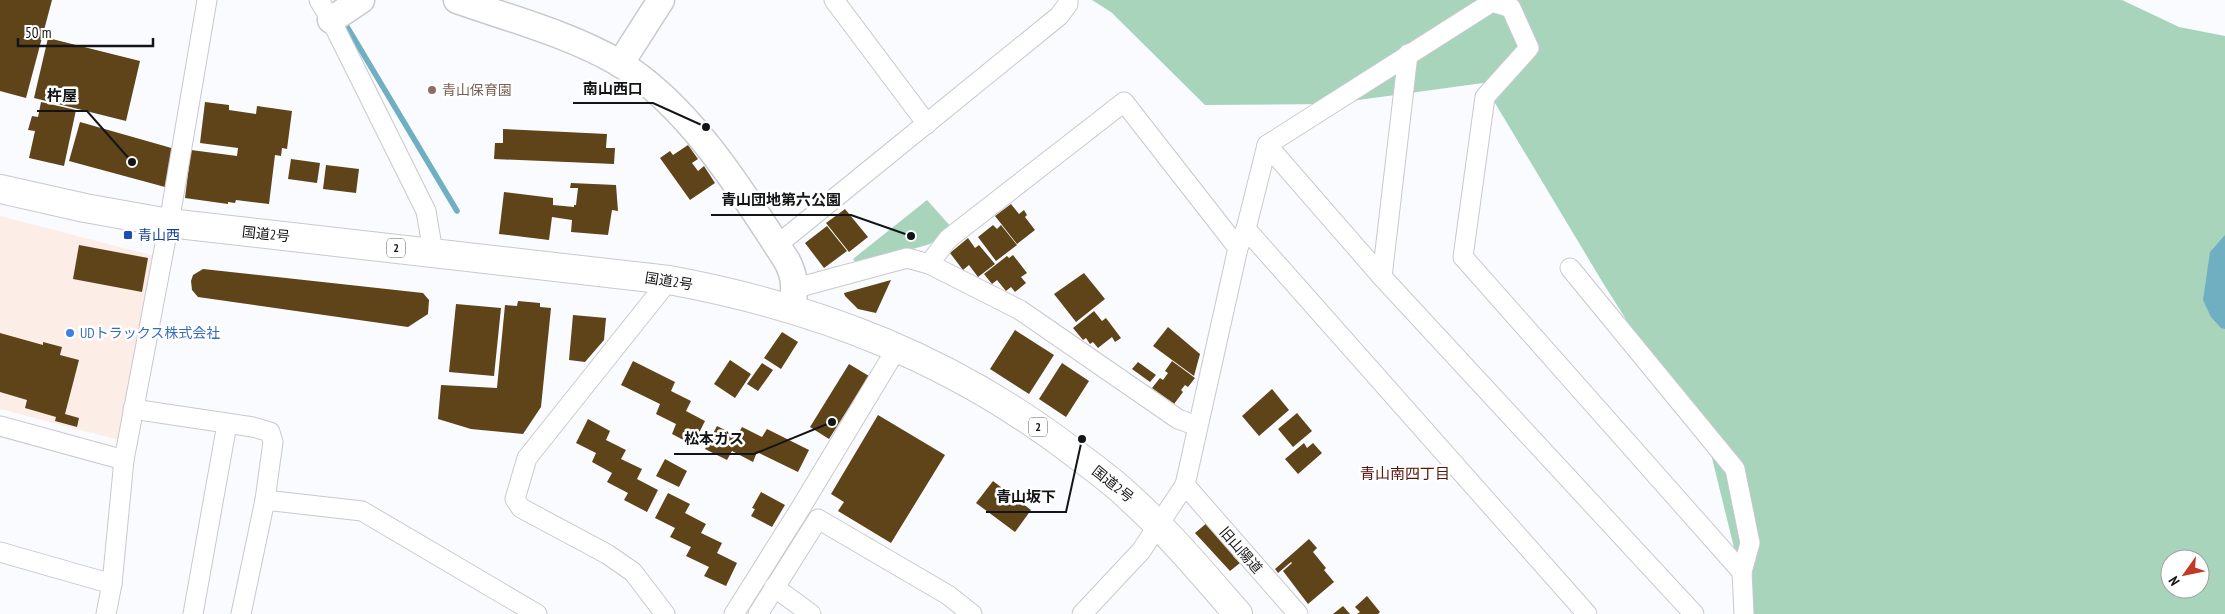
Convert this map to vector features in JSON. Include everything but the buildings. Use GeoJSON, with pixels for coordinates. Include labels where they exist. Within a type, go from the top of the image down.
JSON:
{"type":"FeatureCollection","features":[{"type":"Feature","properties":{"kind":"highway","name":"国道2号"},"geometry":{"type":"LineString","coordinates":[[0,189],[169,223],[669,280],[730,291],[794,298],[846,326],[948,372],[1000,401],[1048,434],[1129,496],[1159,525],[1238,614]]}},
{"type":"Feature","properties":{"kind":"street"},"geometry":{"type":"LineString","coordinates":[[106,614],[112,584],[124,460],[169,223],[207,0]]}},
{"type":"Feature","properties":{"kind":"street"},"geometry":{"type":"LineString","coordinates":[[361,0],[325,10],[426,211],[433,252]]}},
{"type":"Feature","properties":{"kind":"street"},"geometry":{"type":"LineString","coordinates":[[457,0],[577,42],[620,64],[657,92],[700,136],[777,245],[792,271],[794,298],[906,258],[929,264],[1020,310],[1178,419],[1197,426]]}},
{"type":"Feature","properties":{"kind":"street"},"geometry":{"type":"LineString","coordinates":[[620,64],[661,0]]}},
{"type":"Feature","properties":{"kind":"street"},"geometry":{"type":"LineString","coordinates":[[834,0],[927,124]]}},
{"type":"Feature","properties":{"kind":"street"},"geometry":{"type":"LineString","coordinates":[[777,245],[1059,16],[1068,4],[1068,0]]}},
{"type":"Feature","properties":{"kind":"street"},"geometry":{"type":"LineString","coordinates":[[1082,614],[1141,550],[1185,485],[1238,248],[1246,229],[1267,145],[1492,2],[1511,8],[1529,48],[1485,97],[1463,258],[1742,572]]}},
{"type":"Feature","properties":{"kind":"street"},"geometry":{"type":"LineString","coordinates":[[1382,277],[1408,54]]}},
{"type":"Feature","properties":{"kind":"street"},"geometry":{"type":"LineString","coordinates":[[929,264],[948,239],[1124,102],[1238,248]]}},
{"type":"Feature","properties":{"kind":"street"},"geometry":{"type":"LineString","coordinates":[[1267,145],[1382,277],[1694,614]]}},
{"type":"Feature","properties":{"kind":"street"},"geometry":{"type":"LineString","coordinates":[[1246,229],[1587,614]]}},
{"type":"Feature","properties":{"kind":"street"},"geometry":{"type":"LineString","coordinates":[[1570,268],[1735,469],[1750,543],[1742,572],[1744,614]]}},
{"type":"Feature","properties":{"kind":"street"},"geometry":{"type":"LineString","coordinates":[[665,614],[633,572],[607,554],[521,508],[515,498],[527,458],[669,280]]}},
{"type":"Feature","properties":{"kind":"street"},"geometry":{"type":"LineString","coordinates":[[734,614],[897,348]]}},
{"type":"Feature","properties":{"kind":"street"},"geometry":{"type":"LineString","coordinates":[[133,409],[253,427],[270,432],[273,442],[265,500],[241,614]]}},
{"type":"Feature","properties":{"kind":"street"},"geometry":{"type":"LineString","coordinates":[[193,614],[227,424]]}},
{"type":"Feature","properties":{"kind":"street"},"geometry":{"type":"LineString","coordinates":[[0,426],[124,460]]}},
{"type":"Feature","properties":{"kind":"street","name":"旧山陽道"},"geometry":{"type":"LineString","coordinates":[[1185,485],[1298,614]]}},
{"type":"Feature","properties":{"kind":"street"},"geometry":{"type":"LineString","coordinates":[[265,500],[362,511],[537,614]]}},
{"type":"Feature","properties":{"kind":"street"},"geometry":{"type":"LineString","coordinates":[[758,614],[818,519],[948,594],[972,614]]}},
{"type":"Feature","properties":{"kind":"street"},"geometry":{"type":"LineString","coordinates":[[0,552],[112,584]]}},
{"type":"Feature","properties":{"kind":"street"},"geometry":{"type":"LineString","coordinates":[[774,587],[811,614]]}},
{"type":"Feature","properties":{"kind":"shaded area","name":"UDトラックス株式会社"},"geometry":{"type":"Polygon","coordinates":[[[0,216],[155,256],[119,440],[0,409],[0,216]]]}},
{"type":"Feature","properties":{"kind":"green space"},"geometry":{"type":"Polygon","coordinates":[[[1092,0],[2122,0],[2179,27],[2225,36],[2225,614],[1745,614],[1742,580],[1711,454],[1603,283],[1483,83],[1329,104],[1205,105],[1111,12],[1092,0]]]}},
{"type":"Feature","properties":{"kind":"green space"},"geometry":{"type":"Polygon","coordinates":[[[927,200],[952,228],[930,244],[858,265],[853,259],[927,200]]]}},
{"type":"Feature","properties":{"kind":"water"},"geometry":{"type":"Polygon","coordinates":[[[2225,235],[2225,329],[2221,328],[2211,317],[2203,300],[2210,252],[2225,235]]]}},
{"type":"Feature","properties":{"kind":"waterway"},"geometry":{"type":"LineString","coordinates":[[343,20],[457,211]]}},
{"type":"Feature","properties":{"kind":"place","name":"青山保育園"},"geometry":{"type":"Point","coordinates":[432,90]}},
{"type":"Feature","properties":{"kind":"place","name":"南山西口"},"geometry":{"type":"Point","coordinates":[706,127]}},
{"type":"Feature","properties":{"kind":"place","name":"杵屋"},"geometry":{"type":"Point","coordinates":[132,162]}},
{"type":"Feature","properties":{"kind":"place","name":"青山西"},"geometry":{"type":"Point","coordinates":[128,235]}},
{"type":"Feature","properties":{"kind":"place","name":"青山団地第六公園"},"geometry":{"type":"Point","coordinates":[911,236]}},
{"type":"Feature","properties":{"kind":"place","name":"UDトラックス株式会社"},"geometry":{"type":"Point","coordinates":[70,333]}},
{"type":"Feature","properties":{"kind":"place","name":"松本ガス"},"geometry":{"type":"Point","coordinates":[832,422]}},
{"type":"Feature","properties":{"kind":"place","name":"青山坂下"},"geometry":{"type":"Point","coordinates":[1082,439]}},
{"type":"Feature","properties":{"kind":"district","name":"青山南四丁目"},"geometry":{"type":"Point","coordinates":[1405,474]}}]}
